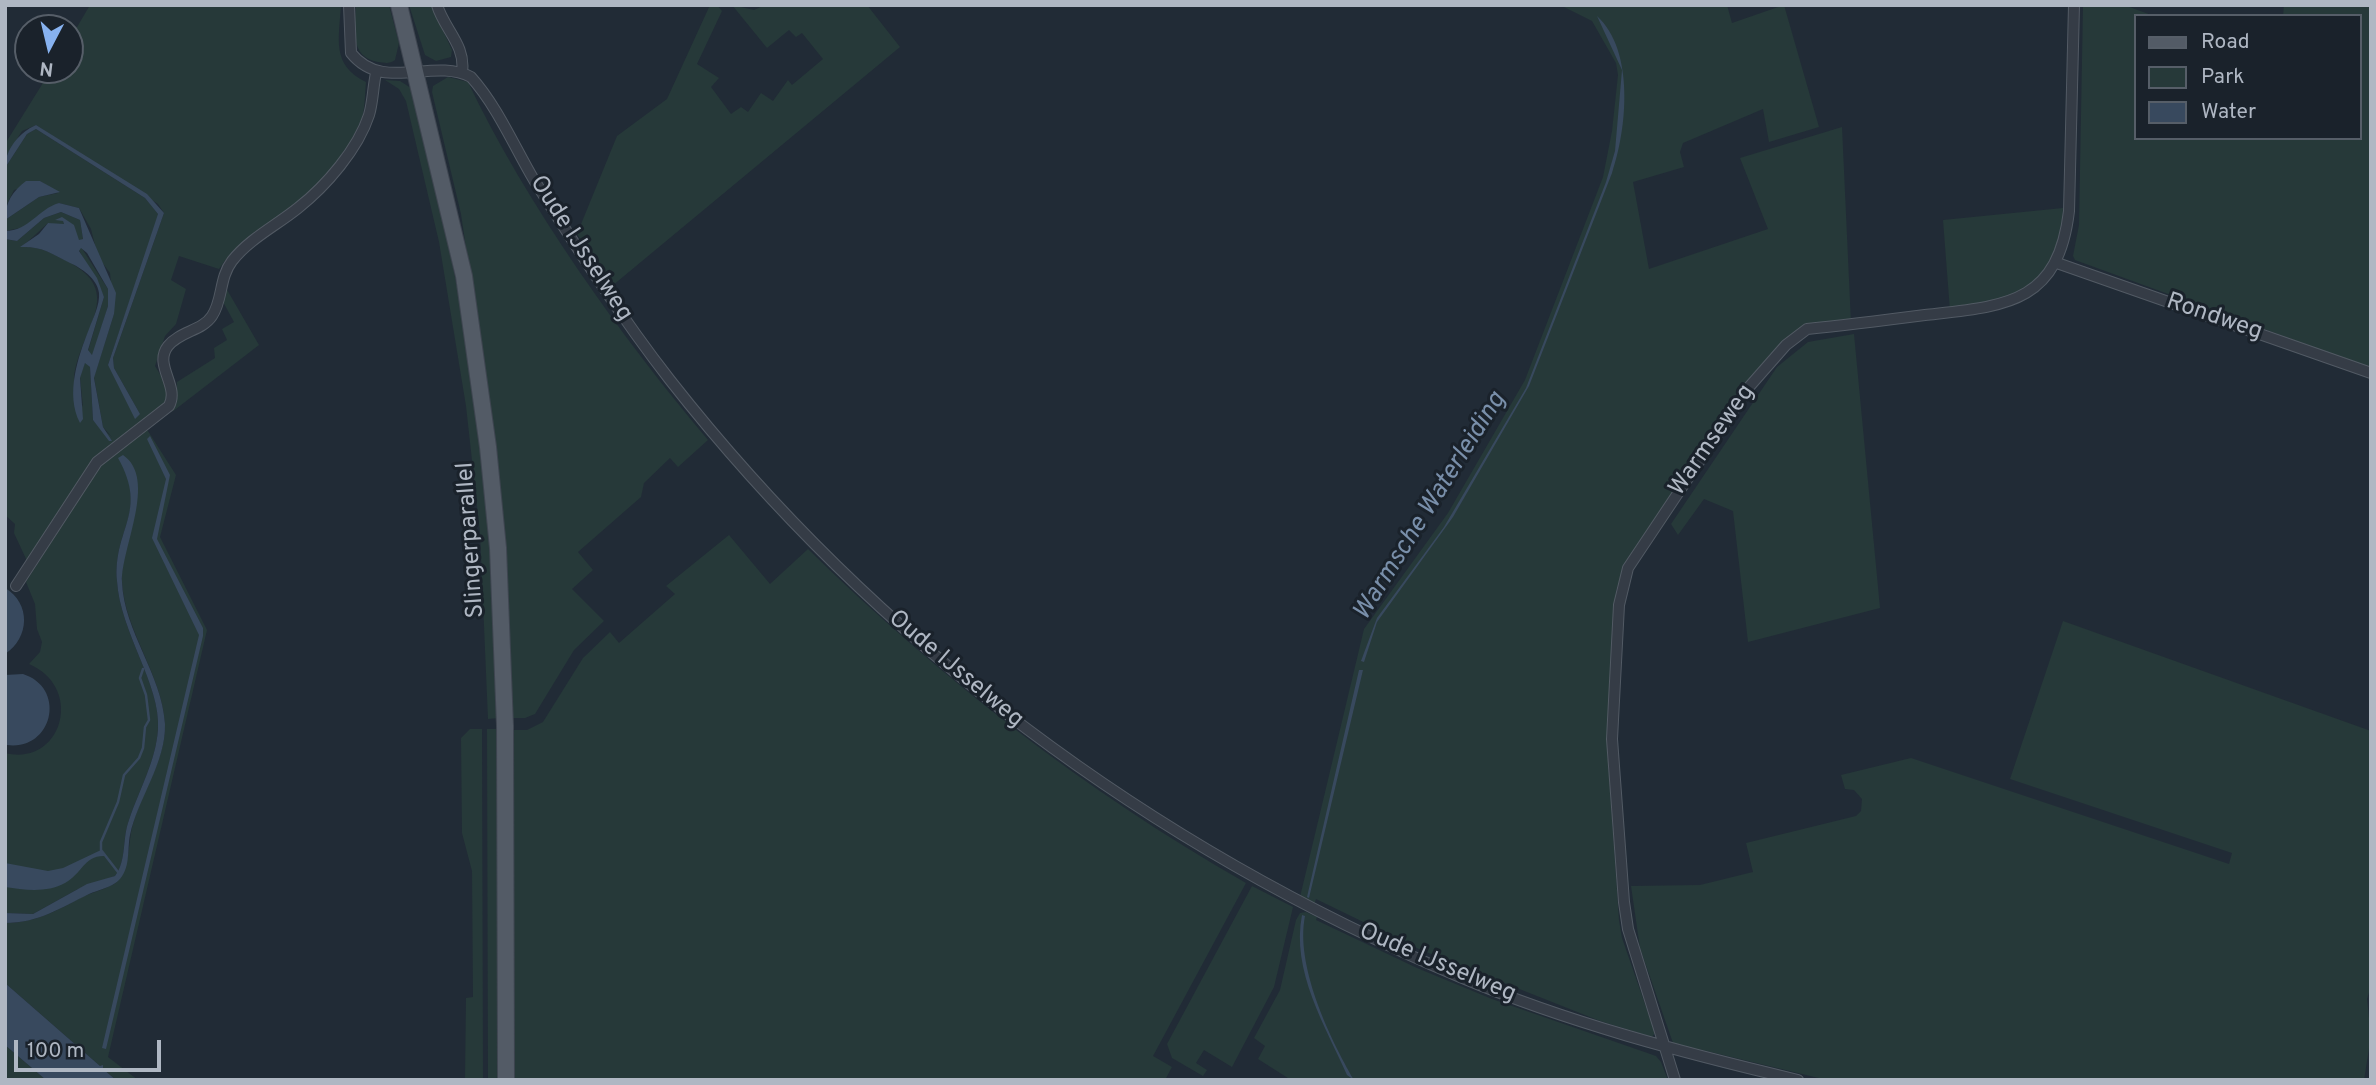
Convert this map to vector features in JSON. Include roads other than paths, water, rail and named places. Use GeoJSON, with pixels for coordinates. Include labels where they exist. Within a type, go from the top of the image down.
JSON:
{"type":"FeatureCollection","features":[{"type":"Feature","properties":{"kind":"main road","name":"Slingerparallel"},"geometry":{"type":"LineString","coordinates":[[399,5],[464,276],[488,447],[498,548],[505,726],[506,1080]]}},
{"type":"Feature","properties":{"kind":"street"},"geometry":{"type":"LineString","coordinates":[[349,5],[351,53],[376,73],[417,73],[441,69],[462,72],[464,60],[461,49],[437,5]]}},
{"type":"Feature","properties":{"kind":"street"},"geometry":{"type":"LineString","coordinates":[[2057,263],[2066,237],[2069,211],[2074,5]]}},
{"type":"Feature","properties":{"kind":"street","name":"Oude IJsselweg"},"geometry":{"type":"LineString","coordinates":[[462,72],[481,88],[580,255],[626,321],[730,452],[847,577],[974,689],[1091,778],[1146,814],[1290,898],[1463,979],[1667,1049],[1798,1080]]}},
{"type":"Feature","properties":{"kind":"street"},"geometry":{"type":"LineString","coordinates":[[16,586],[97,462],[169,406],[173,394],[162,361],[163,353],[176,337],[205,323],[213,315],[222,278],[233,259],[301,206],[343,159],[369,114],[376,73]]}},
{"type":"Feature","properties":{"kind":"street","name":"Rondweg"},"geometry":{"type":"LineString","coordinates":[[2057,263],[2371,373]]}},
{"type":"Feature","properties":{"kind":"street","name":"Warmseweg"},"geometry":{"type":"LineString","coordinates":[[1675,1080],[1628,929],[1624,902],[1612,739],[1619,605],[1628,568],[1749,387],[1786,345],[1807,329],[2001,304],[2025,293],[2057,263]]}},
{"type":"Feature","properties":{"kind":"water"},"geometry":{"type":"Polygon","coordinates":[[[1597,16],[1609,31],[1622,69],[1624,113],[1612,173],[1529,386],[1453,517],[1377,622],[1364,662],[1361,661],[1377,618],[1444,527],[1526,388],[1606,182],[1615,151],[1622,70],[1597,16]]]}},
{"type":"Feature","properties":{"kind":"water"},"geometry":{"type":"Polygon","coordinates":[[[36,125],[147,194],[164,213],[113,358],[114,368],[140,414],[135,419],[108,365],[158,214],[145,198],[36,129],[27,134],[5,168],[8,154],[15,142],[24,132],[36,125]]]}},
{"type":"Feature","properties":{"kind":"water"},"geometry":{"type":"Polygon","coordinates":[[[26,181],[40,181],[60,192],[39,197],[5,220],[6,208],[11,198],[26,181]]]}},
{"type":"Feature","properties":{"kind":"water"},"geometry":{"type":"Polygon","coordinates":[[[59,203],[79,208],[116,293],[114,314],[94,378],[103,427],[112,441],[109,441],[93,420],[90,367],[85,363],[80,378],[83,419],[80,423],[74,400],[77,363],[97,307],[98,288],[88,274],[74,265],[46,251],[20,247],[39,234],[48,223],[64,224],[63,221],[55,220],[62,217],[74,225],[79,240],[83,239],[80,220],[61,212],[44,218],[17,241],[5,239],[5,231],[27,224],[59,203]],[[81,248],[79,251],[97,278],[104,297],[88,350],[92,355],[108,306],[108,289],[87,253],[81,248]]]}},
{"type":"Feature","properties":{"kind":"water"},"geometry":{"type":"Polygon","coordinates":[[[150,436],[170,475],[157,539],[203,628],[203,636],[106,1049],[102,1048],[199,635],[152,538],[166,479],[147,439],[150,436]]]}},
{"type":"Feature","properties":{"kind":"water"},"geometry":{"type":"Polygon","coordinates":[[[123,455],[133,466],[138,497],[123,568],[124,600],[162,706],[165,724],[161,753],[134,821],[127,865],[118,881],[39,918],[5,923],[5,913],[33,914],[87,884],[115,876],[123,856],[129,820],[157,741],[157,712],[153,694],[125,619],[117,581],[117,563],[130,507],[127,477],[118,458],[123,455]]]}},
{"type":"Feature","properties":{"kind":"water"},"geometry":{"type":"Polygon","coordinates":[[[5,588],[19,602],[24,621],[19,639],[5,654],[5,588]]]}},
{"type":"Feature","properties":{"kind":"water"},"geometry":{"type":"Polygon","coordinates":[[[1359,670],[1363,670],[1309,898],[1307,897],[1359,670]]]}},
{"type":"Feature","properties":{"kind":"water"},"geometry":{"type":"Polygon","coordinates":[[[23,674],[37,681],[46,692],[49,717],[44,729],[35,738],[23,744],[7,745],[5,675],[23,674]]]}},
{"type":"Feature","properties":{"kind":"water"},"geometry":{"type":"Polygon","coordinates":[[[101,850],[105,856],[92,859],[71,879],[58,886],[36,890],[5,887],[5,863],[48,871],[63,868],[101,850]]]}},
{"type":"Feature","properties":{"kind":"water"},"geometry":{"type":"Polygon","coordinates":[[[1302,915],[1305,916],[1305,956],[1316,1000],[1334,1043],[1354,1080],[1347,1075],[1312,997],[1301,957],[1302,915]]]}},
{"type":"Feature","properties":{"kind":"water"},"geometry":{"type":"Polygon","coordinates":[[[5,983],[100,1066],[103,1065],[103,1069],[116,1080],[46,1080],[5,1045],[5,983]]]}},
{"type":"Feature","properties":{"kind":"waterway"},"geometry":{"type":"LineString","coordinates":[[118,872],[101,850],[101,842],[118,802],[124,775],[139,758],[143,748],[145,727],[149,720],[146,695],[140,678],[143,669]]}},
{"type":"Feature","properties":{"kind":"water label","name":"Warmsche Waterleiding"},"geometry":{"type":"Point","coordinates":[1431,507]}}]}
